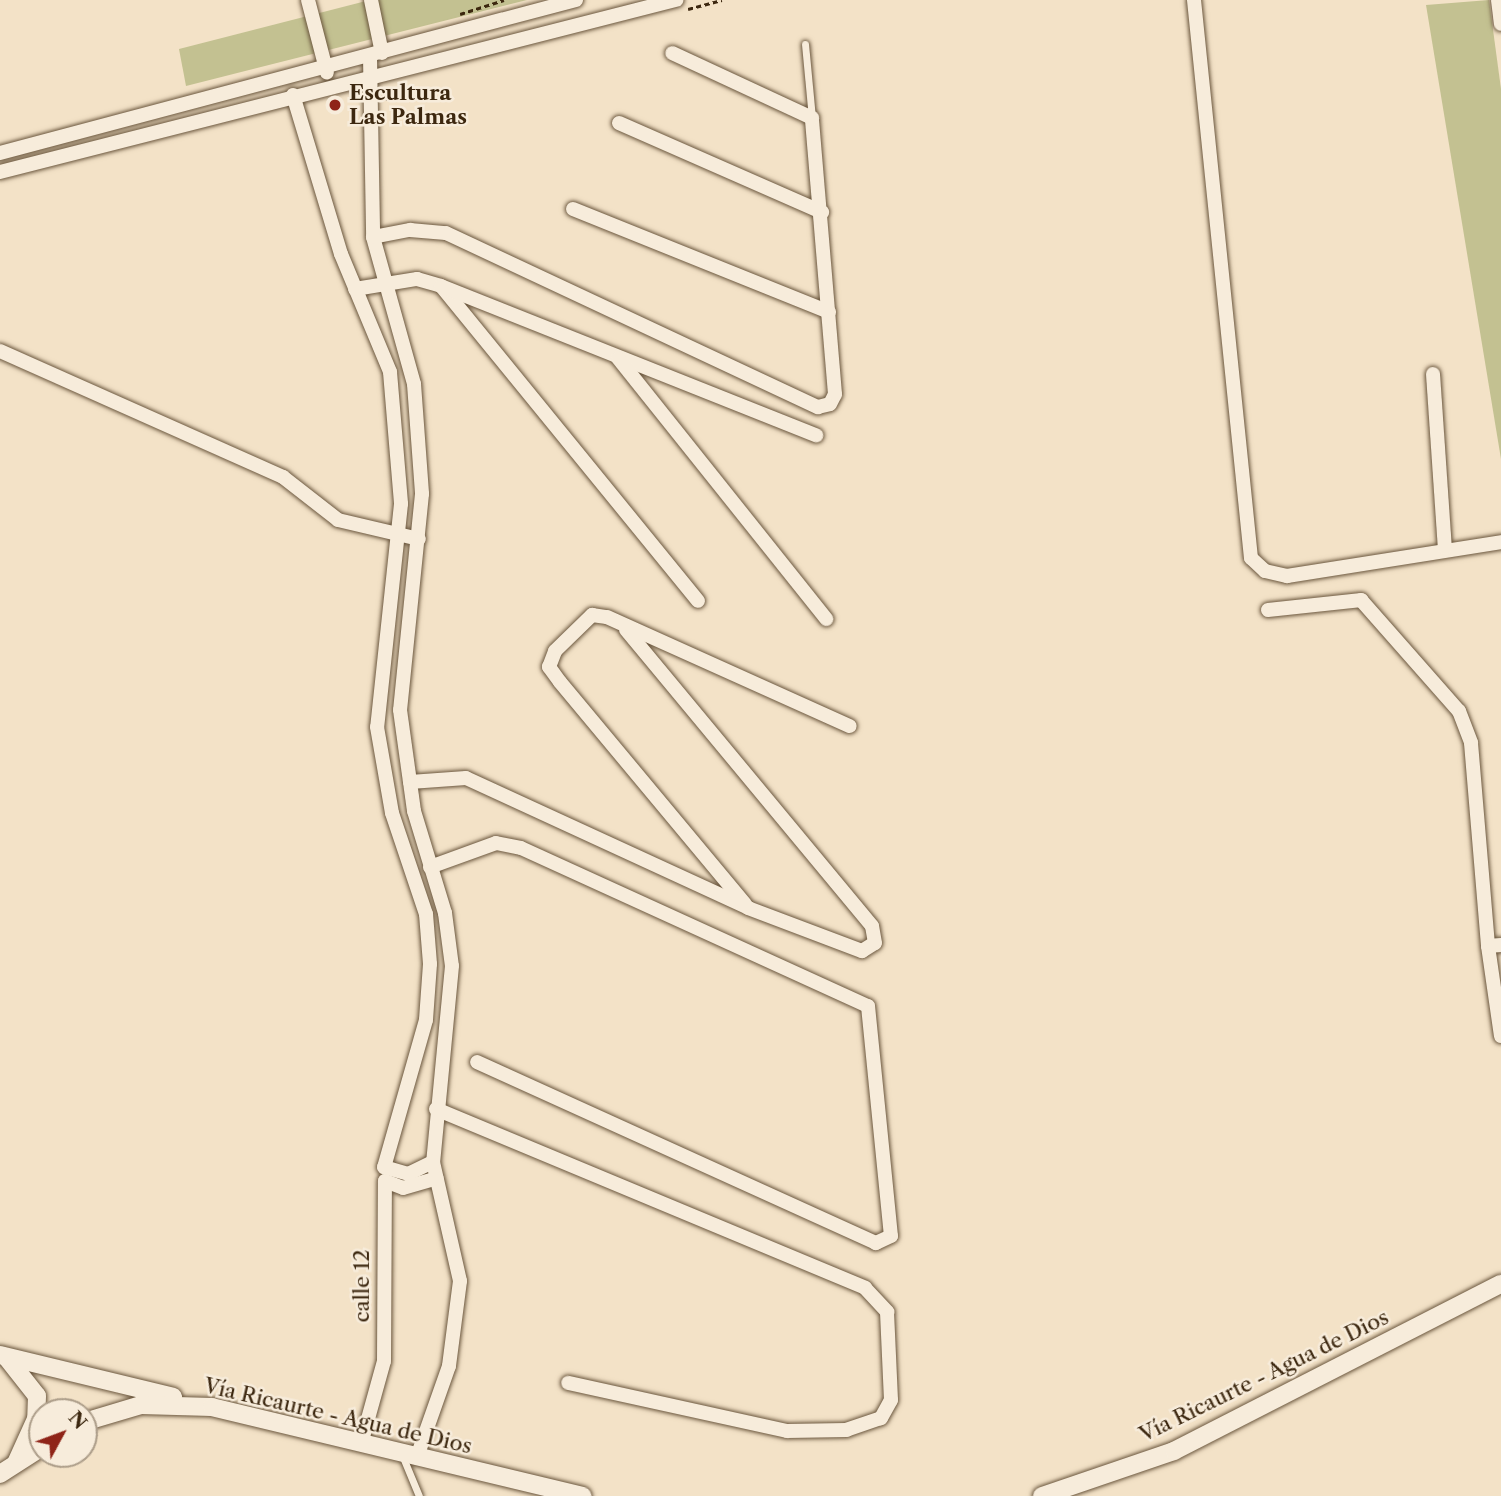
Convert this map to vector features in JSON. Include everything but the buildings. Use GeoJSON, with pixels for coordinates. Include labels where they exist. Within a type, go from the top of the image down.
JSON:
{"type":"FeatureCollection","features":[{"type":"Feature","properties":{"kind":"street"},"geometry":{"type":"LineString","coordinates":[[309,0],[329,86]]}},
{"type":"Feature","properties":{"kind":"street"},"geometry":{"type":"LineString","coordinates":[[370,0],[376,55],[369,173],[373,237],[414,383],[419,538],[400,710],[414,811],[444,913],[452,966],[436,1109],[433,1162],[460,1281],[449,1366],[410,1456]]}},
{"type":"Feature","properties":{"kind":"street"},"geometry":{"type":"LineString","coordinates":[[0,153],[576,0]]}},
{"type":"Feature","properties":{"kind":"street"},"geometry":{"type":"LineString","coordinates":[[0,172],[293,95],[676,0]]}},
{"type":"Feature","properties":{"kind":"street"},"geometry":{"type":"LineString","coordinates":[[1194,0],[1251,558],[1265,571],[1287,576],[1445,548],[1501,542]]}},
{"type":"Feature","properties":{"kind":"street"},"geometry":{"type":"LineString","coordinates":[[1498,0],[1501,24]]}},
{"type":"Feature","properties":{"kind":"street"},"geometry":{"type":"LineString","coordinates":[[373,237],[410,230],[446,233],[818,407],[830,404],[835,394],[822,212],[812,118],[672,53]]}},
{"type":"Feature","properties":{"kind":"street"},"geometry":{"type":"LineString","coordinates":[[293,95],[355,289],[390,372],[400,458],[397,536],[377,727],[392,813],[426,914],[426,1020],[384,1167],[408,1174],[433,1162]]}},
{"type":"Feature","properties":{"kind":"street"},"geometry":{"type":"LineString","coordinates":[[619,123],[822,212]]}},
{"type":"Feature","properties":{"kind":"street"},"geometry":{"type":"LineString","coordinates":[[573,209],[829,312]]}},
{"type":"Feature","properties":{"kind":"street"},"geometry":{"type":"LineString","coordinates":[[355,289],[417,279],[441,286],[816,435]]}},
{"type":"Feature","properties":{"kind":"street"},"geometry":{"type":"LineString","coordinates":[[441,286],[698,600]]}},
{"type":"Feature","properties":{"kind":"street"},"geometry":{"type":"LineString","coordinates":[[0,351],[282,477],[338,520],[397,536],[419,538]]}},
{"type":"Feature","properties":{"kind":"street"},"geometry":{"type":"LineString","coordinates":[[617,356],[827,619]]}},
{"type":"Feature","properties":{"kind":"street"},"geometry":{"type":"LineString","coordinates":[[1433,374],[1445,548]]}},
{"type":"Feature","properties":{"kind":"street"},"geometry":{"type":"LineString","coordinates":[[1268,610],[1361,600],[1459,711],[1472,743],[1501,1036]]}},
{"type":"Feature","properties":{"kind":"street"},"geometry":{"type":"LineString","coordinates":[[748,908],[550,667],[555,651],[592,615],[850,726]]}},
{"type":"Feature","properties":{"kind":"street"},"geometry":{"type":"LineString","coordinates":[[410,782],[466,778],[748,908],[862,951],[875,943],[872,926],[625,630]]}},
{"type":"Feature","properties":{"kind":"street"},"geometry":{"type":"LineString","coordinates":[[392,813],[414,811]]}},
{"type":"Feature","properties":{"kind":"street"},"geometry":{"type":"LineString","coordinates":[[430,867],[496,843],[521,848],[868,1006],[891,1236],[876,1243],[477,1062]]}},
{"type":"Feature","properties":{"kind":"street"},"geometry":{"type":"LineString","coordinates":[[426,914],[444,913]]}},
{"type":"Feature","properties":{"kind":"street"},"geometry":{"type":"LineString","coordinates":[[436,1109],[865,1288],[887,1312],[891,1400],[881,1418],[847,1430],[787,1431],[568,1383]]}},
{"type":"Feature","properties":{"kind":"street","name":"calle 12"},"geometry":{"type":"LineString","coordinates":[[361,1444],[384,1361],[385,1181],[403,1188],[438,1178]]}},
{"type":"Feature","properties":{"kind":"street","name":"Vía Ricaurte - Agua de Dios"},"geometry":{"type":"LineString","coordinates":[[1042,1496],[1174,1451],[1501,1284]]}},
{"type":"Feature","properties":{"kind":"street"},"geometry":{"type":"LineString","coordinates":[[2,1356],[212,1407]]}},
{"type":"Feature","properties":{"kind":"street"},"geometry":{"type":"LineString","coordinates":[[2,1356],[37,1396],[36,1419],[16,1463]]}},
{"type":"Feature","properties":{"kind":"street","name":"Vía Ricaurte - Agua de Dios"},"geometry":{"type":"LineString","coordinates":[[98,1418],[141,1405],[212,1407],[582,1496]]}},
{"type":"Feature","properties":{"kind":"street"},"geometry":{"type":"LineString","coordinates":[[0,1474],[28,1456]]}},
{"type":"Feature","properties":{"kind":"lane"},"geometry":{"type":"LineString","coordinates":[[805,44],[812,118]]}},
{"type":"Feature","properties":{"kind":"lane"},"geometry":{"type":"LineString","coordinates":[[410,1456],[419,1496]]}},
{"type":"Feature","properties":{"kind":"shaded area"},"geometry":{"type":"Polygon","coordinates":[[[370,0],[527,0],[186,86],[179,49],[370,0]]]}},
{"type":"Feature","properties":{"kind":"shaded area"},"geometry":{"type":"Polygon","coordinates":[[[1489,0],[1501,89],[1501,459],[1426,5],[1489,0]]]}},
{"type":"Feature","properties":{"kind":"place","name":"Escultura Las Palmas"},"geometry":{"type":"Point","coordinates":[335,105]}}]}
